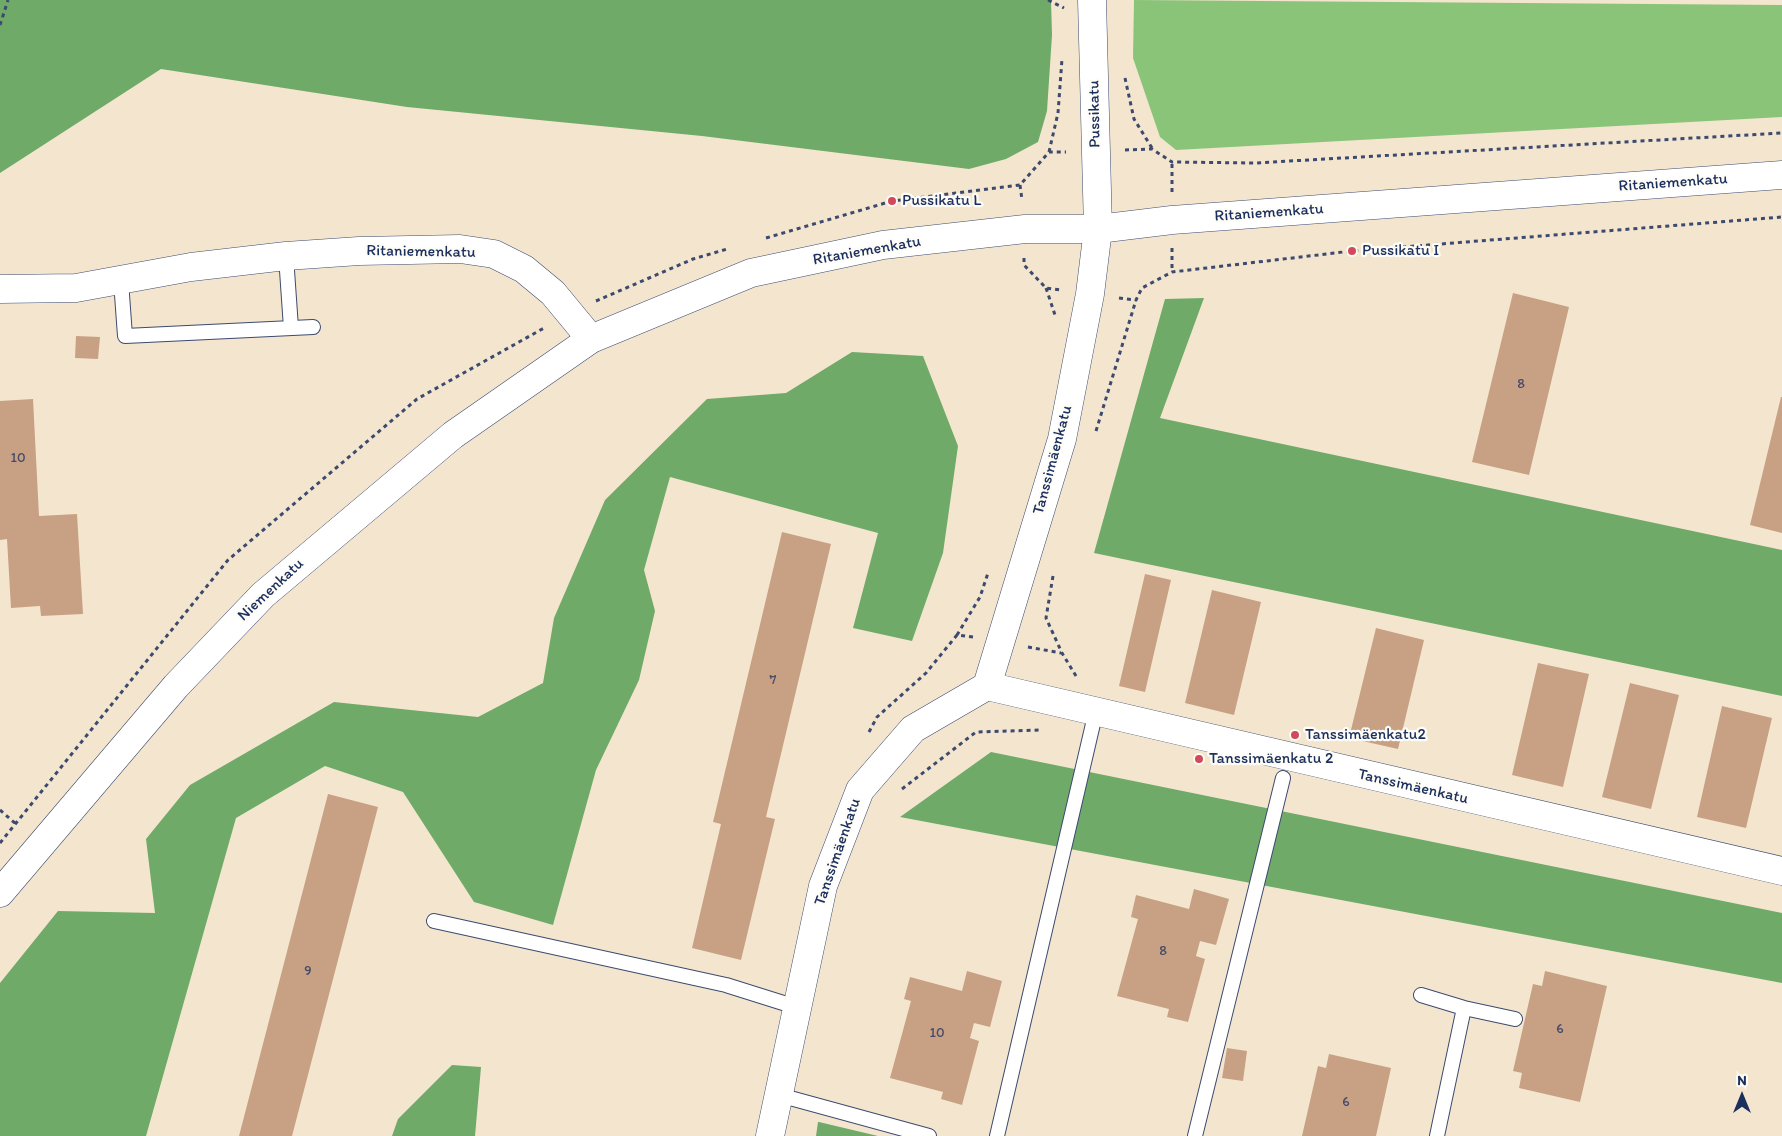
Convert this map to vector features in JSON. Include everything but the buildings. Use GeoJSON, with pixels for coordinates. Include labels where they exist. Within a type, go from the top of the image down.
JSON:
{"type":"FeatureCollection","features":[{"type":"Feature","properties":{"kind":"street","name":"Pussikatu"},"geometry":{"type":"LineString","coordinates":[[1092,0],[1098,229]]}},
{"type":"Feature","properties":{"kind":"street","name":"Ritaniemenkatu"},"geometry":{"type":"LineString","coordinates":[[0,289],[76,288],[192,267],[286,256],[359,251],[460,249],[494,254],[524,269],[553,293],[591,339],[751,273],[883,245],[1025,229],[1098,229],[1172,220],[1782,175]]}},
{"type":"Feature","properties":{"kind":"street","name":"Tanssimäenkatu"},"geometry":{"type":"LineString","coordinates":[[770,1136],[823,886],[860,790],[913,729],[987,686],[1062,438],[1090,294],[1098,229]]}},
{"type":"Feature","properties":{"kind":"street","name":"Niemenkatu"},"geometry":{"type":"LineString","coordinates":[[0,893],[176,686],[263,595],[454,435],[591,339]]}},
{"type":"Feature","properties":{"kind":"street","name":"Tanssimäenkatu"},"geometry":{"type":"LineString","coordinates":[[987,686],[1298,760],[1782,871]]}},
{"type":"Feature","properties":{"kind":"lane"},"geometry":{"type":"LineString","coordinates":[[286,256],[291,328]]}},
{"type":"Feature","properties":{"kind":"lane"},"geometry":{"type":"LineString","coordinates":[[122,281],[125,336],[313,327]]}},
{"type":"Feature","properties":{"kind":"lane"},"geometry":{"type":"LineString","coordinates":[[997,1136],[1096,711]]}},
{"type":"Feature","properties":{"kind":"lane"},"geometry":{"type":"LineString","coordinates":[[1195,1136],[1283,778]]}},
{"type":"Feature","properties":{"kind":"lane"},"geometry":{"type":"LineString","coordinates":[[434,921],[726,985],[796,1007]]}},
{"type":"Feature","properties":{"kind":"lane"},"geometry":{"type":"LineString","coordinates":[[1421,995],[1464,1008],[1514,1019]]}},
{"type":"Feature","properties":{"kind":"lane"},"geometry":{"type":"LineString","coordinates":[[1437,1136],[1464,1008]]}},
{"type":"Feature","properties":{"kind":"lane"},"geometry":{"type":"LineString","coordinates":[[779,1095],[929,1136]]}},
{"type":"Feature","properties":{"kind":"path"},"geometry":{"type":"LineString","coordinates":[[0,24],[8,0]]}},
{"type":"Feature","properties":{"kind":"path"},"geometry":{"type":"LineString","coordinates":[[1048,0],[1064,8]]}},
{"type":"Feature","properties":{"kind":"path"},"geometry":{"type":"LineString","coordinates":[[1064,0],[1064,17]]}},
{"type":"Feature","properties":{"kind":"path"},"geometry":{"type":"LineString","coordinates":[[759,240],[892,201],[1020,185],[1049,152],[1058,113],[1063,54]]}},
{"type":"Feature","properties":{"kind":"path"},"geometry":{"type":"LineString","coordinates":[[1125,75],[1134,119],[1152,149],[1172,162],[1255,163],[1782,133]]}},
{"type":"Feature","properties":{"kind":"path"},"geometry":{"type":"LineString","coordinates":[[1049,152],[1152,149]]}},
{"type":"Feature","properties":{"kind":"path"},"geometry":{"type":"LineString","coordinates":[[1020,185],[1025,229],[1024,265],[1046,288],[1136,300]]}},
{"type":"Feature","properties":{"kind":"path"},"geometry":{"type":"LineString","coordinates":[[1095,433],[1136,300],[1142,288],[1172,272],[1361,250],[1782,217]]}},
{"type":"Feature","properties":{"kind":"path"},"geometry":{"type":"LineString","coordinates":[[0,843],[228,560],[416,399],[533,335],[569,312],[693,259],[731,248]]}},
{"type":"Feature","properties":{"kind":"path"},"geometry":{"type":"LineString","coordinates":[[1053,575],[1046,618],[1062,653]]}},
{"type":"Feature","properties":{"kind":"path"},"geometry":{"type":"LineString","coordinates":[[868,734],[877,718],[926,673],[957,635]]}},
{"type":"Feature","properties":{"kind":"path"},"geometry":{"type":"LineString","coordinates":[[897,792],[976,732],[1045,729]]}},
{"type":"Feature","properties":{"kind":"path"},"geometry":{"type":"LineString","coordinates":[[0,810],[16,824]]}},
{"type":"Feature","properties":{"kind":"green space"},"geometry":{"type":"Polygon","coordinates":[[[0,0],[1051,0],[1052,35],[1047,111],[1038,142],[1006,159],[969,169],[702,136],[407,107],[161,69],[0,173],[0,0]]]}},
{"type":"Feature","properties":{"kind":"green space"},"geometry":{"type":"Polygon","coordinates":[[[1134,0],[1782,5],[1782,117],[1176,150],[1160,137],[1133,58],[1134,0]]]}},
{"type":"Feature","properties":{"kind":"green space"},"geometry":{"type":"Polygon","coordinates":[[[1204,298],[1160,418],[1782,550],[1782,696],[1094,553],[1165,299],[1204,298]]]}},
{"type":"Feature","properties":{"kind":"green space"},"geometry":{"type":"Polygon","coordinates":[[[852,352],[923,356],[958,446],[943,553],[912,641],[853,628],[878,533],[670,477],[644,570],[655,611],[639,680],[596,770],[553,925],[474,902],[403,792],[325,766],[236,818],[146,1136],[0,1136],[0,983],[58,911],[155,913],[146,839],[190,785],[334,702],[478,717],[543,683],[554,618],[605,500],[707,399],[786,393],[852,352]]]}},
{"type":"Feature","properties":{"kind":"green space"},"geometry":{"type":"Polygon","coordinates":[[[991,752],[1782,913],[1782,983],[900,817],[991,752]]]}},
{"type":"Feature","properties":{"kind":"green space"},"geometry":{"type":"Polygon","coordinates":[[[452,1065],[481,1067],[475,1136],[392,1136],[398,1119],[452,1065]]]}},
{"type":"Feature","properties":{"kind":"green space"},"geometry":{"type":"Polygon","coordinates":[[[819,1122],[878,1136],[816,1136],[819,1122]]]}},
{"type":"Feature","properties":{"kind":"place","name":"Pussikatu L"},"geometry":{"type":"Point","coordinates":[892,201]}},
{"type":"Feature","properties":{"kind":"place","name":"Pussikatu I"},"geometry":{"type":"Point","coordinates":[1352,251]}},
{"type":"Feature","properties":{"kind":"place","name":"Tanssimäenkatu2"},"geometry":{"type":"Point","coordinates":[1295,735]}},
{"type":"Feature","properties":{"kind":"place","name":"Tanssimäenkatu 2"},"geometry":{"type":"Point","coordinates":[1199,759]}}]}
